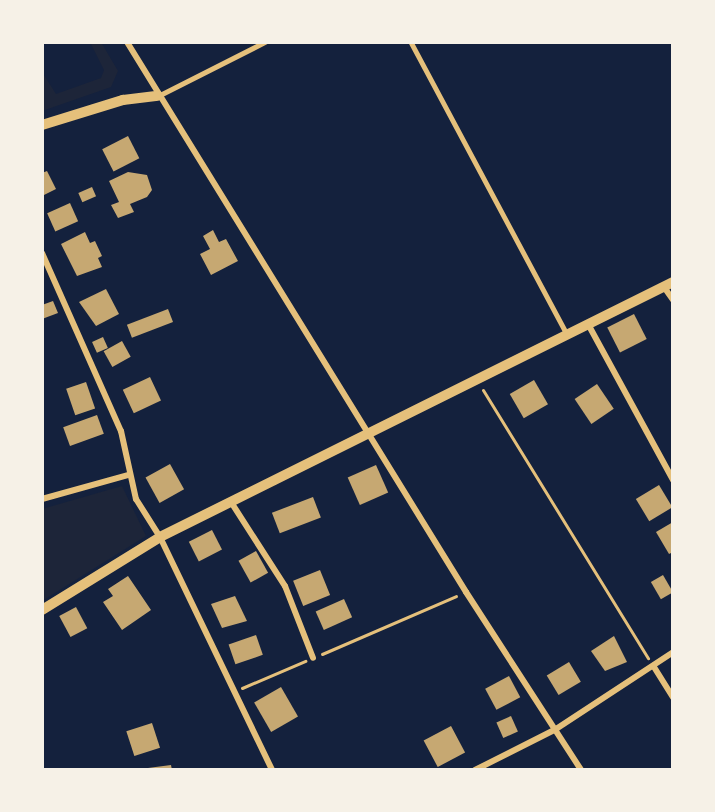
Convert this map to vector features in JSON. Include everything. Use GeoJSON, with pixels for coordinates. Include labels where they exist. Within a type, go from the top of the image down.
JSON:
{"type":"FeatureCollection","features":[{"type":"Feature","properties":{"kind":"street"},"geometry":{"type":"LineString","coordinates":[[127,42],[158,96],[466,592],[581,770]]}},
{"type":"Feature","properties":{"kind":"street"},"geometry":{"type":"LineString","coordinates":[[42,125],[123,100],[158,96]]}},
{"type":"Feature","properties":{"kind":"street"},"geometry":{"type":"LineString","coordinates":[[42,253],[128,449],[128,475],[136,499],[160,537],[272,770]]}},
{"type":"Feature","properties":{"kind":"street"},"geometry":{"type":"LineString","coordinates":[[42,610],[160,537],[478,381],[587,324],[668,285],[673,300]]}},
{"type":"Feature","properties":{"kind":"street"},"geometry":{"type":"LineString","coordinates":[[587,324],[673,480]]}},
{"type":"Feature","properties":{"kind":"street"},"geometry":{"type":"LineString","coordinates":[[42,499],[128,475]]}},
{"type":"Feature","properties":{"kind":"street"},"geometry":{"type":"LineString","coordinates":[[231,502],[279,575],[313,658]]}},
{"type":"Feature","properties":{"kind":"street"},"geometry":{"type":"LineString","coordinates":[[475,770],[556,729],[654,667],[673,651]]}},
{"type":"Feature","properties":{"kind":"street"},"geometry":{"type":"LineString","coordinates":[[654,667],[673,698]]}},
{"type":"Feature","properties":{"kind":"lane"},"geometry":{"type":"LineString","coordinates":[[158,96],[265,42]]}},
{"type":"Feature","properties":{"kind":"lane"},"geometry":{"type":"LineString","coordinates":[[411,42],[567,334]]}},
{"type":"Feature","properties":{"kind":"path"},"geometry":{"type":"LineString","coordinates":[[478,381],[654,667]]}},
{"type":"Feature","properties":{"kind":"path"},"geometry":{"type":"LineString","coordinates":[[235,692],[466,592]]}},
{"type":"Feature","properties":{"kind":"shaded area"},"geometry":{"type":"Polygon","coordinates":[[[90,42],[101,42],[118,71],[111,87],[42,111],[42,72],[56,94],[101,78],[104,70],[90,42]]]}},
{"type":"Feature","properties":{"kind":"shaded area"},"geometry":{"type":"Polygon","coordinates":[[[122,486],[146,536],[42,601],[42,509],[122,486]]]}},
{"type":"Feature","properties":{"kind":"building"},"geometry":{"type":"Polygon","coordinates":[[[128,136],[139,158],[114,171],[102,149],[128,136]]]}},
{"type":"Feature","properties":{"kind":"building"},"geometry":{"type":"Polygon","coordinates":[[[47,171],[56,189],[42,196],[42,173],[47,171]]]}},
{"type":"Feature","properties":{"kind":"building"},"geometry":{"type":"Polygon","coordinates":[[[128,172],[147,175],[152,190],[147,197],[130,204],[134,212],[118,218],[111,205],[119,202],[109,181],[128,172]]]}},
{"type":"Feature","properties":{"kind":"building"},"geometry":{"type":"Polygon","coordinates":[[[92,187],[96,196],[82,202],[78,193],[92,187]]]}},
{"type":"Feature","properties":{"kind":"building"},"geometry":{"type":"Polygon","coordinates":[[[70,203],[78,221],[55,231],[47,213],[70,203]]]}},
{"type":"Feature","properties":{"kind":"building"},"geometry":{"type":"Polygon","coordinates":[[[213,230],[219,242],[226,239],[238,261],[211,275],[200,254],[210,249],[203,236],[213,230]]]}},
{"type":"Feature","properties":{"kind":"building"},"geometry":{"type":"Polygon","coordinates":[[[85,232],[90,243],[95,241],[102,256],[98,258],[102,267],[77,276],[61,244],[85,232]]]}},
{"type":"Feature","properties":{"kind":"building"},"geometry":{"type":"Polygon","coordinates":[[[106,289],[119,314],[96,326],[79,302],[106,289]]]}},
{"type":"Feature","properties":{"kind":"building"},"geometry":{"type":"Polygon","coordinates":[[[53,301],[58,313],[42,319],[42,305],[53,301]]]}},
{"type":"Feature","properties":{"kind":"building"},"geometry":{"type":"Polygon","coordinates":[[[168,309],[173,322],[132,338],[127,325],[168,309]]]}},
{"type":"Feature","properties":{"kind":"building"},"geometry":{"type":"Polygon","coordinates":[[[634,314],[647,339],[620,353],[607,328],[634,314]]]}},
{"type":"Feature","properties":{"kind":"building"},"geometry":{"type":"Polygon","coordinates":[[[103,337],[108,348],[97,353],[92,342],[103,337]]]}},
{"type":"Feature","properties":{"kind":"building"},"geometry":{"type":"Polygon","coordinates":[[[122,341],[131,357],[112,367],[104,351],[122,341]]]}},
{"type":"Feature","properties":{"kind":"building"},"geometry":{"type":"Polygon","coordinates":[[[150,377],[161,401],[134,413],[123,390],[150,377]]]}},
{"type":"Feature","properties":{"kind":"building"},"geometry":{"type":"Polygon","coordinates":[[[534,380],[548,404],[524,418],[510,394],[534,380]]]}},
{"type":"Feature","properties":{"kind":"building"},"geometry":{"type":"Polygon","coordinates":[[[86,382],[95,408],[75,415],[66,389],[86,382]]]}},
{"type":"Feature","properties":{"kind":"building"},"geometry":{"type":"Polygon","coordinates":[[[597,384],[614,409],[591,424],[575,399],[597,384]]]}},
{"type":"Feature","properties":{"kind":"building"},"geometry":{"type":"Polygon","coordinates":[[[97,415],[104,434],[70,446],[63,427],[97,415]]]}},
{"type":"Feature","properties":{"kind":"building"},"geometry":{"type":"Polygon","coordinates":[[[170,464],[184,489],[160,503],[146,478],[170,464]]]}},
{"type":"Feature","properties":{"kind":"building"},"geometry":{"type":"Polygon","coordinates":[[[376,465],[388,492],[360,505],[348,478],[376,465]]]}},
{"type":"Feature","properties":{"kind":"building"},"geometry":{"type":"Polygon","coordinates":[[[659,485],[672,507],[649,521],[636,499],[659,485]]]}},
{"type":"Feature","properties":{"kind":"building"},"geometry":{"type":"Polygon","coordinates":[[[313,497],[321,518],[280,533],[272,513],[313,497]]]}},
{"type":"Feature","properties":{"kind":"building"},"geometry":{"type":"Polygon","coordinates":[[[673,522],[673,552],[669,554],[656,532],[673,522]]]}},
{"type":"Feature","properties":{"kind":"building"},"geometry":{"type":"Polygon","coordinates":[[[212,530],[222,550],[199,561],[189,542],[212,530]]]}},
{"type":"Feature","properties":{"kind":"building"},"geometry":{"type":"Polygon","coordinates":[[[256,551],[268,573],[251,583],[239,561],[256,551]]]}},
{"type":"Feature","properties":{"kind":"building"},"geometry":{"type":"Polygon","coordinates":[[[320,570],[330,595],[303,606],[293,581],[320,570]]]}},
{"type":"Feature","properties":{"kind":"building"},"geometry":{"type":"Polygon","coordinates":[[[663,575],[673,592],[661,599],[651,582],[663,575]]]}},
{"type":"Feature","properties":{"kind":"building"},"geometry":{"type":"Polygon","coordinates":[[[128,576],[151,610],[122,630],[103,602],[113,596],[108,589],[128,576]]]}},
{"type":"Feature","properties":{"kind":"building"},"geometry":{"type":"Polygon","coordinates":[[[235,596],[247,621],[222,628],[211,604],[235,596]]]}},
{"type":"Feature","properties":{"kind":"building"},"geometry":{"type":"Polygon","coordinates":[[[344,599],[352,617],[324,630],[316,612],[344,599]]]}},
{"type":"Feature","properties":{"kind":"building"},"geometry":{"type":"Polygon","coordinates":[[[76,607],[87,628],[70,637],[59,616],[76,607]]]}},
{"type":"Feature","properties":{"kind":"building"},"geometry":{"type":"Polygon","coordinates":[[[256,635],[263,655],[235,664],[229,644],[256,635]]]}},
{"type":"Feature","properties":{"kind":"building"},"geometry":{"type":"Polygon","coordinates":[[[614,636],[627,662],[605,671],[591,651],[614,636]]]}},
{"type":"Feature","properties":{"kind":"building"},"geometry":{"type":"Polygon","coordinates":[[[569,662],[581,682],[559,695],[547,675],[569,662]]]}},
{"type":"Feature","properties":{"kind":"building"},"geometry":{"type":"Polygon","coordinates":[[[509,676],[520,697],[496,710],[485,689],[509,676]]]}},
{"type":"Feature","properties":{"kind":"building"},"geometry":{"type":"Polygon","coordinates":[[[281,687],[298,716],[271,732],[254,702],[281,687]]]}},
{"type":"Feature","properties":{"kind":"building"},"geometry":{"type":"Polygon","coordinates":[[[511,716],[518,732],[503,738],[496,723],[511,716]]]}},
{"type":"Feature","properties":{"kind":"building"},"geometry":{"type":"Polygon","coordinates":[[[152,723],[160,748],[134,756],[126,731],[152,723]]]}},
{"type":"Feature","properties":{"kind":"building"},"geometry":{"type":"Polygon","coordinates":[[[451,726],[465,752],[438,767],[424,741],[451,726]]]}},
{"type":"Feature","properties":{"kind":"building"},"geometry":{"type":"Polygon","coordinates":[[[171,765],[172,770],[148,770],[148,768],[171,765]]]}}]}
